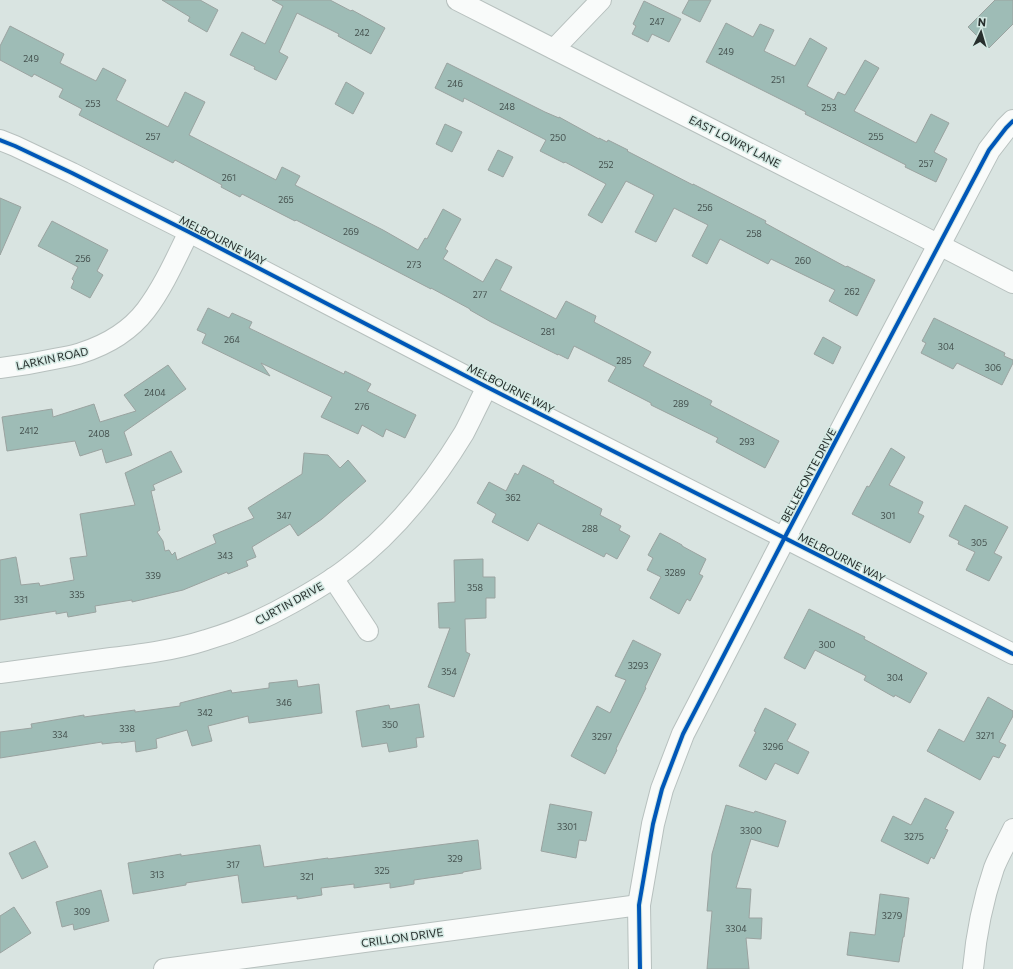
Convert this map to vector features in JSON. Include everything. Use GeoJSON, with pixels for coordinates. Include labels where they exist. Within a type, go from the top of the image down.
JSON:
{"type":"FeatureCollection","features":[{"type":"Feature","properties":{"kind":"street","name":"EAST LOWRY LANE"},"geometry":{"type":"LineString","coordinates":[[457,0],[1013,283]]}},
{"type":"Feature","properties":{"kind":"street"},"geometry":{"type":"LineString","coordinates":[[554,49],[602,0]]}},
{"type":"Feature","properties":{"kind":"street","name":"BELLEFONTE DRIVE"},"geometry":{"type":"LineString","coordinates":[[640,969],[639,905],[653,824],[662,789],[683,734],[989,150],[1013,121]]}},
{"type":"Feature","properties":{"kind":"street","name":"MELBOURNE WAY"},"geometry":{"type":"LineString","coordinates":[[0,140],[72,173],[189,232],[487,387],[1013,654]]}},
{"type":"Feature","properties":{"kind":"street","name":"LARKIN ROAD"},"geometry":{"type":"LineString","coordinates":[[0,368],[80,354],[103,345],[121,334],[133,324],[159,291],[189,232]]}},
{"type":"Feature","properties":{"kind":"street","name":"CURTIN DRIVE"},"geometry":{"type":"LineString","coordinates":[[0,673],[150,653],[181,647],[240,629],[267,617],[318,588],[364,554],[404,516],[441,468],[464,432],[487,387]]}},
{"type":"Feature","properties":{"kind":"street"},"geometry":{"type":"LineString","coordinates":[[333,578],[368,631]]}},
{"type":"Feature","properties":{"kind":"street"},"geometry":{"type":"LineString","coordinates":[[973,969],[986,893],[995,867],[1013,829]]}},
{"type":"Feature","properties":{"kind":"street","name":"CRILLON DRIVE"},"geometry":{"type":"LineString","coordinates":[[164,969],[639,905]]}},
{"type":"Feature","properties":{"kind":"building"},"geometry":{"type":"Polygon","coordinates":[[[162,0],[200,0],[218,10],[207,32],[188,21],[190,17],[162,0]]]}},
{"type":"Feature","properties":{"kind":"building"},"geometry":{"type":"Polygon","coordinates":[[[272,0],[330,0],[385,28],[371,54],[338,36],[339,34],[297,13],[279,52],[288,57],[276,80],[254,69],[255,67],[230,55],[242,32],[265,44],[283,6],[272,0]]]}},
{"type":"Feature","properties":{"kind":"building"},"geometry":{"type":"Polygon","coordinates":[[[689,0],[711,0],[700,22],[682,13],[689,0]]]}},
{"type":"Feature","properties":{"kind":"building"},"geometry":{"type":"Polygon","coordinates":[[[995,0],[1013,0],[1013,24],[989,48],[968,27],[995,0]]]}},
{"type":"Feature","properties":{"kind":"building"},"geometry":{"type":"Polygon","coordinates":[[[644,1],[681,19],[669,42],[652,34],[648,42],[632,34],[636,26],[633,24],[644,1]]]}},
{"type":"Feature","properties":{"kind":"building"},"geometry":{"type":"Polygon","coordinates":[[[726,23],[753,37],[760,24],[774,30],[764,51],[795,66],[810,38],[827,48],[807,86],[834,100],[838,92],[845,95],[865,60],[879,68],[854,111],[916,143],[931,114],[949,123],[934,152],[947,159],[936,182],[905,167],[906,165],[805,114],[806,112],[706,62],[726,23]]]}},
{"type":"Feature","properties":{"kind":"building"},"geometry":{"type":"Polygon","coordinates":[[[10,26],[64,54],[60,63],[96,81],[103,68],[126,80],[116,100],[168,127],[185,92],[205,102],[189,135],[276,180],[282,167],[300,176],[295,185],[383,230],[418,250],[425,238],[427,239],[443,209],[461,219],[445,249],[448,251],[443,259],[483,282],[496,259],[512,267],[500,290],[556,319],[566,301],[596,316],[594,322],[651,352],[643,366],[712,401],[710,405],[779,441],[765,468],[716,442],[718,438],[651,405],[651,403],[608,381],[616,367],[574,346],[568,359],[558,355],[491,322],[431,288],[296,220],[295,221],[242,194],[240,197],[221,187],[222,185],[175,160],[173,163],[79,115],[82,109],[59,97],[63,89],[34,74],[32,77],[0,60],[0,46],[10,26]]]}},
{"type":"Feature","properties":{"kind":"building"},"geometry":{"type":"Polygon","coordinates":[[[447,63],[545,112],[559,117],[599,139],[607,142],[608,140],[628,150],[627,151],[766,221],[765,223],[846,267],[847,266],[875,280],[857,316],[829,301],[835,290],[771,259],[768,264],[720,239],[707,264],[692,256],[708,225],[674,208],[656,242],[635,232],[654,195],[626,181],[602,223],[588,215],[606,184],[565,162],[564,163],[540,151],[546,140],[464,98],[463,102],[435,88],[447,63]]]}},
{"type":"Feature","properties":{"kind":"building"},"geometry":{"type":"Polygon","coordinates":[[[346,82],[364,93],[353,114],[335,104],[346,82]]]}},
{"type":"Feature","properties":{"kind":"building"},"geometry":{"type":"Polygon","coordinates":[[[445,124],[462,132],[452,152],[436,144],[445,124]]]}},
{"type":"Feature","properties":{"kind":"building"},"geometry":{"type":"Polygon","coordinates":[[[498,150],[513,157],[503,177],[488,170],[498,150]]]}},
{"type":"Feature","properties":{"kind":"building"},"geometry":{"type":"Polygon","coordinates":[[[0,198],[21,207],[0,255],[0,198]]]}},
{"type":"Feature","properties":{"kind":"building"},"geometry":{"type":"Polygon","coordinates":[[[52,221],[108,250],[97,271],[103,275],[90,298],[71,288],[74,281],[72,279],[78,267],[38,246],[52,221]]]}},
{"type":"Feature","properties":{"kind":"building"},"geometry":{"type":"Polygon","coordinates":[[[208,308],[229,318],[232,313],[252,322],[249,328],[344,374],[345,371],[371,384],[367,391],[416,415],[405,438],[386,429],[383,437],[362,425],[358,434],[321,417],[332,397],[261,363],[270,376],[202,343],[206,334],[197,330],[208,308]]]}},
{"type":"Feature","properties":{"kind":"building"},"geometry":{"type":"Polygon","coordinates":[[[934,318],[1005,353],[1004,356],[1013,360],[1013,363],[1002,385],[957,363],[953,369],[921,353],[926,343],[922,341],[934,318]]]}},
{"type":"Feature","properties":{"kind":"building"},"geometry":{"type":"Polygon","coordinates":[[[823,337],[841,347],[833,364],[814,354],[823,337]]]}},
{"type":"Feature","properties":{"kind":"building"},"geometry":{"type":"Polygon","coordinates":[[[168,365],[186,389],[124,432],[132,455],[106,463],[102,449],[80,456],[75,441],[7,451],[2,417],[52,409],[53,417],[94,404],[100,422],[136,411],[124,395],[168,365]]]}},
{"type":"Feature","properties":{"kind":"building"},"geometry":{"type":"Polygon","coordinates":[[[891,448],[905,457],[889,485],[923,502],[918,513],[924,516],[910,543],[852,514],[867,486],[869,487],[891,448]]]}},
{"type":"Feature","properties":{"kind":"building"},"geometry":{"type":"Polygon","coordinates":[[[171,451],[182,472],[153,485],[155,490],[151,491],[160,530],[157,532],[163,541],[165,551],[169,550],[172,555],[175,552],[177,560],[216,543],[213,535],[254,518],[248,508],[302,474],[304,453],[328,455],[340,468],[348,460],[366,481],[322,519],[298,536],[290,524],[252,547],[256,557],[246,561],[248,566],[228,574],[227,572],[183,590],[132,602],[132,600],[95,606],[96,612],[68,617],[67,612],[56,614],[56,611],[0,620],[0,560],[16,557],[21,585],[39,583],[40,586],[74,580],[70,558],[87,556],[80,514],[135,505],[125,473],[171,451]]]}},
{"type":"Feature","properties":{"kind":"building"},"geometry":{"type":"Polygon","coordinates":[[[523,465],[602,509],[600,515],[621,526],[619,530],[630,536],[617,559],[606,553],[604,557],[538,523],[528,541],[492,522],[496,514],[477,503],[489,482],[506,491],[515,473],[518,475],[523,465]]]}},
{"type":"Feature","properties":{"kind":"building"},"geometry":{"type":"Polygon","coordinates":[[[965,505],[1008,527],[994,553],[1002,557],[989,581],[966,570],[975,552],[958,544],[959,541],[949,536],[965,505]]]}},
{"type":"Feature","properties":{"kind":"building"},"geometry":{"type":"Polygon","coordinates":[[[660,533],[706,559],[699,574],[703,576],[690,601],[687,599],[679,614],[650,598],[661,577],[647,570],[653,558],[648,555],[660,533]]]}},
{"type":"Feature","properties":{"kind":"building"},"geometry":{"type":"Polygon","coordinates":[[[483,559],[483,577],[495,577],[495,598],[486,598],[486,618],[465,619],[466,652],[470,654],[454,697],[428,687],[450,628],[439,628],[438,603],[455,602],[454,560],[483,559]]]}},
{"type":"Feature","properties":{"kind":"building"},"geometry":{"type":"Polygon","coordinates":[[[809,609],[865,637],[864,639],[927,673],[910,703],[895,695],[894,697],[864,680],[866,676],[815,650],[805,669],[784,658],[809,609]]]}},
{"type":"Feature","properties":{"kind":"building"},"geometry":{"type":"Polygon","coordinates":[[[633,640],[661,654],[605,774],[571,756],[597,706],[610,713],[626,680],[615,676],[633,640]]]}},
{"type":"Feature","properties":{"kind":"building"},"geometry":{"type":"Polygon","coordinates":[[[297,680],[298,687],[319,684],[322,713],[249,723],[248,716],[208,726],[212,741],[192,746],[187,730],[156,739],[157,748],[136,752],[135,741],[102,744],[102,742],[0,758],[0,732],[32,728],[31,724],[84,715],[84,717],[180,706],[180,703],[231,690],[232,693],[269,688],[269,683],[297,680]]]}},
{"type":"Feature","properties":{"kind":"building"},"geometry":{"type":"Polygon","coordinates":[[[988,697],[1013,711],[1013,716],[999,742],[1006,745],[999,758],[993,756],[980,780],[927,751],[939,729],[964,742],[988,697]]]}},
{"type":"Feature","properties":{"kind":"building"},"geometry":{"type":"Polygon","coordinates":[[[419,704],[424,737],[416,738],[417,747],[389,752],[387,743],[362,747],[356,711],[389,705],[390,709],[419,704]]]}},
{"type":"Feature","properties":{"kind":"building"},"geometry":{"type":"Polygon","coordinates":[[[765,708],[796,724],[787,741],[809,752],[798,774],[775,763],[766,780],[739,766],[756,732],[754,731],[765,708]]]}},
{"type":"Feature","properties":{"kind":"building"},"geometry":{"type":"Polygon","coordinates":[[[925,798],[954,812],[945,829],[948,830],[934,859],[931,857],[928,864],[881,841],[893,816],[911,825],[925,798]]]}},
{"type":"Feature","properties":{"kind":"building"},"geometry":{"type":"Polygon","coordinates":[[[550,804],[592,812],[586,841],[579,840],[576,858],[541,851],[550,804]]]}},
{"type":"Feature","properties":{"kind":"building"},"geometry":{"type":"Polygon","coordinates":[[[726,805],[754,813],[755,811],[786,821],[778,847],[751,839],[736,888],[751,889],[749,918],[762,918],[761,939],[746,938],[749,969],[707,969],[712,911],[707,911],[712,854],[726,805]]]}},
{"type":"Feature","properties":{"kind":"building"},"geometry":{"type":"Polygon","coordinates":[[[478,840],[481,869],[414,880],[414,884],[390,888],[390,883],[354,888],[354,884],[321,888],[322,895],[297,899],[297,896],[242,903],[238,875],[186,883],[186,885],[133,894],[128,863],[181,854],[181,856],[260,845],[264,867],[478,840]]]}},
{"type":"Feature","properties":{"kind":"building"},"geometry":{"type":"Polygon","coordinates":[[[35,841],[48,867],[22,879],[9,853],[35,841]]]}},
{"type":"Feature","properties":{"kind":"building"},"geometry":{"type":"Polygon","coordinates":[[[101,890],[109,921],[74,930],[73,924],[62,927],[56,902],[101,890]]]}},
{"type":"Feature","properties":{"kind":"building"},"geometry":{"type":"Polygon","coordinates":[[[880,894],[909,898],[899,962],[847,955],[850,932],[875,935],[880,894]]]}},
{"type":"Feature","properties":{"kind":"building"},"geometry":{"type":"Polygon","coordinates":[[[14,907],[31,933],[0,953],[0,916],[14,907]]]}},
{"type":"Feature","properties":{"kind":"cycle path"},"geometry":{"type":"LineString","coordinates":[[640,969],[639,905],[653,824],[662,789],[683,734],[989,150],[1013,121]]}},
{"type":"Feature","properties":{"kind":"cycle path"},"geometry":{"type":"LineString","coordinates":[[0,140],[72,173],[189,232],[487,387],[1013,654]]}}]}
